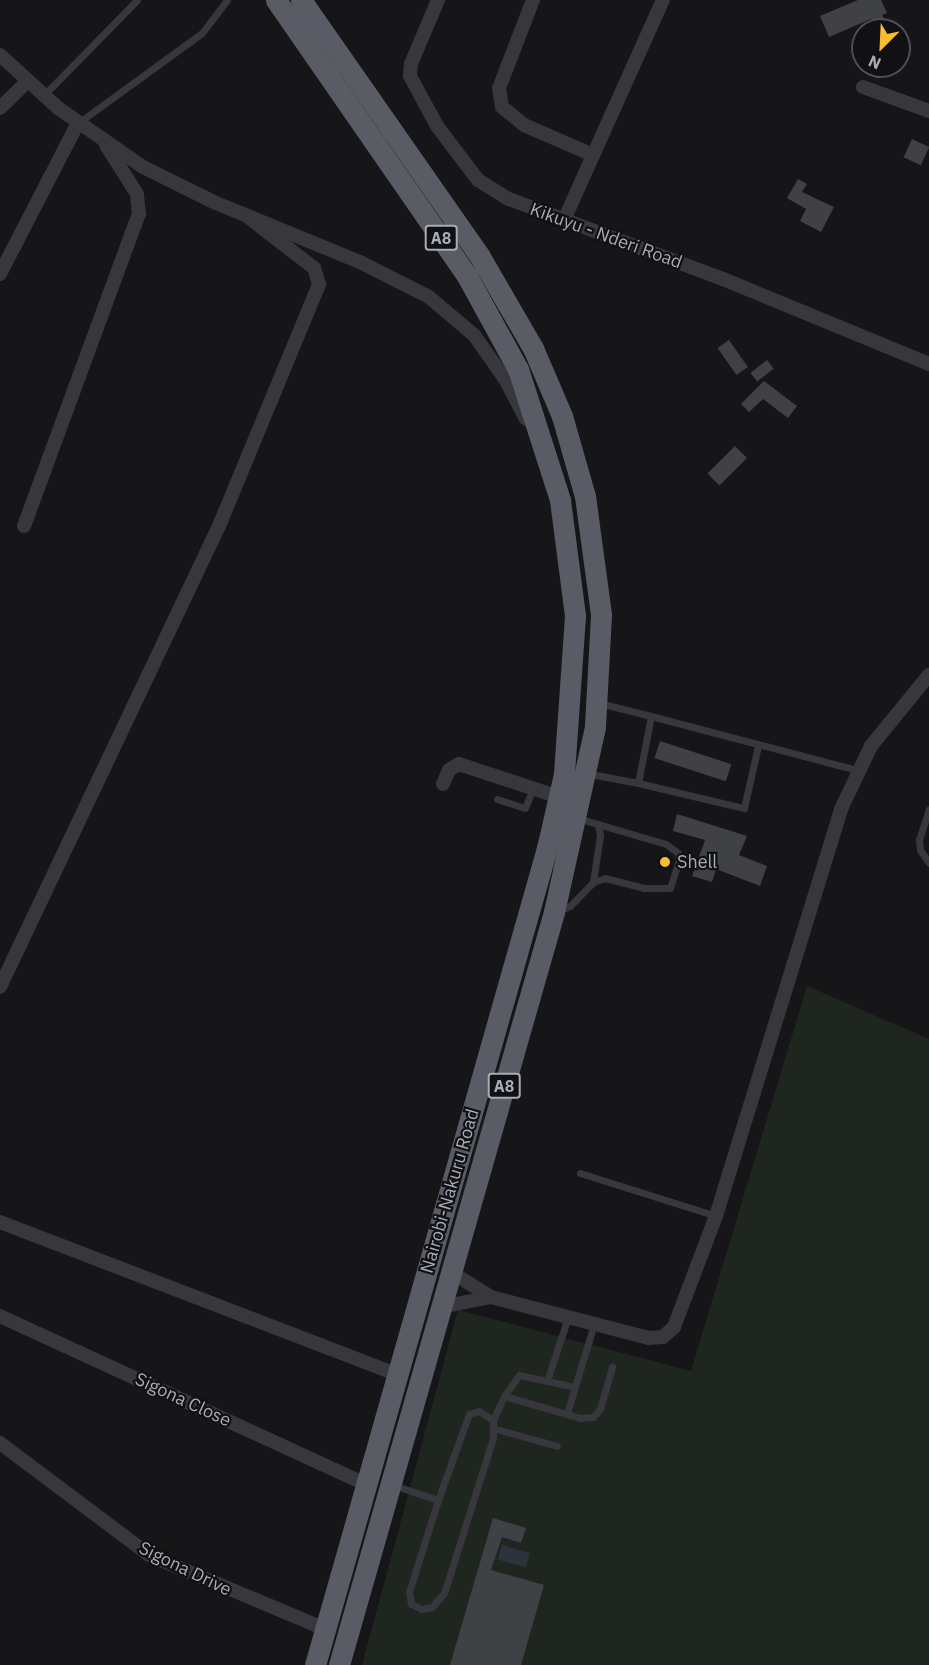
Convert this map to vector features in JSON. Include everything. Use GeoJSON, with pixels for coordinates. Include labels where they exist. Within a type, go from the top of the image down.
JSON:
{"type":"FeatureCollection","features":[{"type":"Feature","properties":{"kind":"highway","name":"A8"},"geometry":{"type":"LineString","coordinates":[[276,0],[481,299],[518,369],[560,500]]}},
{"type":"Feature","properties":{"kind":"highway","name":"A8"},"geometry":{"type":"LineString","coordinates":[[301,0],[479,255],[547,378],[562,416],[585,496],[600,615],[599,703],[577,818],[554,912],[339,1665]]}},
{"type":"Feature","properties":{"kind":"highway","name":"Nairobi-Nakuru Road"},"geometry":{"type":"LineString","coordinates":[[315,1665],[399,1375],[559,797],[572,701],[575,616],[560,500]]}},
{"type":"Feature","properties":{"kind":"street","name":"Kikuyu - Nderi Road"},"geometry":{"type":"LineString","coordinates":[[438,0],[411,64],[412,84],[436,126],[478,180],[508,199],[723,279],[929,364]]}},
{"type":"Feature","properties":{"kind":"street"},"geometry":{"type":"LineString","coordinates":[[533,0],[499,88],[502,107],[524,125],[593,155]]}},
{"type":"Feature","properties":{"kind":"street"},"geometry":{"type":"LineString","coordinates":[[564,220],[663,0]]}},
{"type":"Feature","properties":{"kind":"street"},"geometry":{"type":"LineString","coordinates":[[0,55],[43,96],[78,123],[169,182],[360,262],[429,297],[464,324],[506,379],[533,432],[560,500]]}},
{"type":"Feature","properties":{"kind":"street"},"geometry":{"type":"LineString","coordinates":[[0,108],[27,82]]}},
{"type":"Feature","properties":{"kind":"street"},"geometry":{"type":"LineString","coordinates":[[863,87],[929,111]]}},
{"type":"Feature","properties":{"kind":"street"},"geometry":{"type":"LineString","coordinates":[[0,274],[78,123]]}},
{"type":"Feature","properties":{"kind":"street"},"geometry":{"type":"LineString","coordinates":[[24,526],[139,214],[137,194],[104,142]]}},
{"type":"Feature","properties":{"kind":"street"},"geometry":{"type":"LineString","coordinates":[[0,987],[219,526],[319,284],[314,268],[248,217]]}},
{"type":"Feature","properties":{"kind":"street"},"geometry":{"type":"LineString","coordinates":[[451,1272],[491,1297],[648,1338],[667,1335],[678,1317],[716,1216],[841,808],[857,770],[878,736],[929,675]]}},
{"type":"Feature","properties":{"kind":"street"},"geometry":{"type":"LineString","coordinates":[[443,784],[449,770],[459,764],[559,797]]}},
{"type":"Feature","properties":{"kind":"street"},"geometry":{"type":"LineString","coordinates":[[0,1222],[399,1375]]}},
{"type":"Feature","properties":{"kind":"street"},"geometry":{"type":"LineString","coordinates":[[441,1307],[491,1297]]}},
{"type":"Feature","properties":{"kind":"street","name":"Sigona Close"},"geometry":{"type":"LineString","coordinates":[[0,1316],[366,1484]]}},
{"type":"Feature","properties":{"kind":"street","name":"Sigona Drive"},"geometry":{"type":"LineString","coordinates":[[0,1443],[149,1555],[325,1629]]}},
{"type":"Feature","properties":{"kind":"lane"},"geometry":{"type":"LineString","coordinates":[[43,96],[137,0]]}},
{"type":"Feature","properties":{"kind":"lane"},"geometry":{"type":"LineString","coordinates":[[78,123],[202,33],[227,0]]}},
{"type":"Feature","properties":{"kind":"lane"},"geometry":{"type":"LineString","coordinates":[[599,703],[857,770]]}},
{"type":"Feature","properties":{"kind":"lane"},"geometry":{"type":"LineString","coordinates":[[638,783],[651,716]]}},
{"type":"Feature","properties":{"kind":"lane"},"geometry":{"type":"LineString","coordinates":[[586,773],[744,808],[758,746]]}},
{"type":"Feature","properties":{"kind":"lane"},"geometry":{"type":"LineString","coordinates":[[497,799],[525,808],[533,788]]}},
{"type":"Feature","properties":{"kind":"lane"},"geometry":{"type":"LineString","coordinates":[[929,809],[920,840],[920,850],[929,863]]}},
{"type":"Feature","properties":{"kind":"lane"},"geometry":{"type":"LineString","coordinates":[[554,912],[570,906],[593,882],[605,878],[644,888],[670,888],[679,860],[678,853],[666,844],[577,818]]}},
{"type":"Feature","properties":{"kind":"lane"},"geometry":{"type":"LineString","coordinates":[[593,882],[600,836],[598,824]]}},
{"type":"Feature","properties":{"kind":"lane"},"geometry":{"type":"LineString","coordinates":[[580,1173],[716,1216]]}},
{"type":"Feature","properties":{"kind":"lane"},"geometry":{"type":"LineString","coordinates":[[547,1381],[568,1317]]}},
{"type":"Feature","properties":{"kind":"lane"},"geometry":{"type":"LineString","coordinates":[[567,1413],[594,1324]]}},
{"type":"Feature","properties":{"kind":"lane"},"geometry":{"type":"LineString","coordinates":[[504,1396],[580,1418],[597,1414],[612,1367]]}},
{"type":"Feature","properties":{"kind":"lane"},"geometry":{"type":"LineString","coordinates":[[493,1420],[504,1396],[519,1375],[575,1387]]}},
{"type":"Feature","properties":{"kind":"lane"},"geometry":{"type":"LineString","coordinates":[[479,1412],[493,1420],[496,1429],[444,1593],[439,1603],[421,1609],[411,1604],[409,1592],[438,1500],[469,1414],[479,1412]]}},
{"type":"Feature","properties":{"kind":"lane"},"geometry":{"type":"LineString","coordinates":[[496,1429],[557,1446]]}},
{"type":"Feature","properties":{"kind":"lane"},"geometry":{"type":"LineString","coordinates":[[390,1484],[438,1500]]}},
{"type":"Feature","properties":{"kind":"shaded area"},"geometry":{"type":"Polygon","coordinates":[[[807,986],[929,1039],[929,1665],[362,1665],[458,1310],[691,1371],[807,986]]]}},
{"type":"Feature","properties":{"kind":"shaded area"},"geometry":{"type":"Polygon","coordinates":[[[502,1545],[530,1553],[526,1567],[498,1559],[502,1545]]]}},
{"type":"Feature","properties":{"kind":"building"},"geometry":{"type":"Polygon","coordinates":[[[858,0],[881,0],[887,13],[882,15],[884,18],[851,18],[851,28],[829,37],[820,16],[858,0]]]}},
{"type":"Feature","properties":{"kind":"building"},"geometry":{"type":"Polygon","coordinates":[[[912,139],[929,147],[921,165],[904,157],[912,139]]]}},
{"type":"Feature","properties":{"kind":"building"},"geometry":{"type":"Polygon","coordinates":[[[798,179],[807,184],[802,192],[834,207],[821,232],[800,221],[806,209],[787,198],[798,179]]]}},
{"type":"Feature","properties":{"kind":"building"},"geometry":{"type":"Polygon","coordinates":[[[729,340],[748,367],[736,375],[718,348],[729,340]]]}},
{"type":"Feature","properties":{"kind":"building"},"geometry":{"type":"Polygon","coordinates":[[[767,360],[774,369],[757,382],[750,373],[767,360]]]}},
{"type":"Feature","properties":{"kind":"building"},"geometry":{"type":"Polygon","coordinates":[[[764,381],[797,406],[788,418],[763,399],[749,412],[741,404],[764,381]]]}},
{"type":"Feature","properties":{"kind":"building"},"geometry":{"type":"Polygon","coordinates":[[[735,446],[747,458],[719,486],[707,474],[735,446]]]}},
{"type":"Feature","properties":{"kind":"building"},"geometry":{"type":"Polygon","coordinates":[[[660,741],[731,764],[726,781],[654,758],[660,741]]]}},
{"type":"Feature","properties":{"kind":"building"},"geometry":{"type":"Polygon","coordinates":[[[677,814],[747,836],[739,855],[767,866],[760,886],[716,869],[712,882],[692,876],[705,840],[673,831],[677,814]]]}},
{"type":"Feature","properties":{"kind":"building"},"geometry":{"type":"Polygon","coordinates":[[[493,1518],[526,1528],[521,1543],[502,1537],[491,1570],[544,1585],[521,1665],[450,1665],[493,1518]]]}},
{"type":"Feature","properties":{"kind":"place","name":"Shell"},"geometry":{"type":"Point","coordinates":[665,862]}}]}
